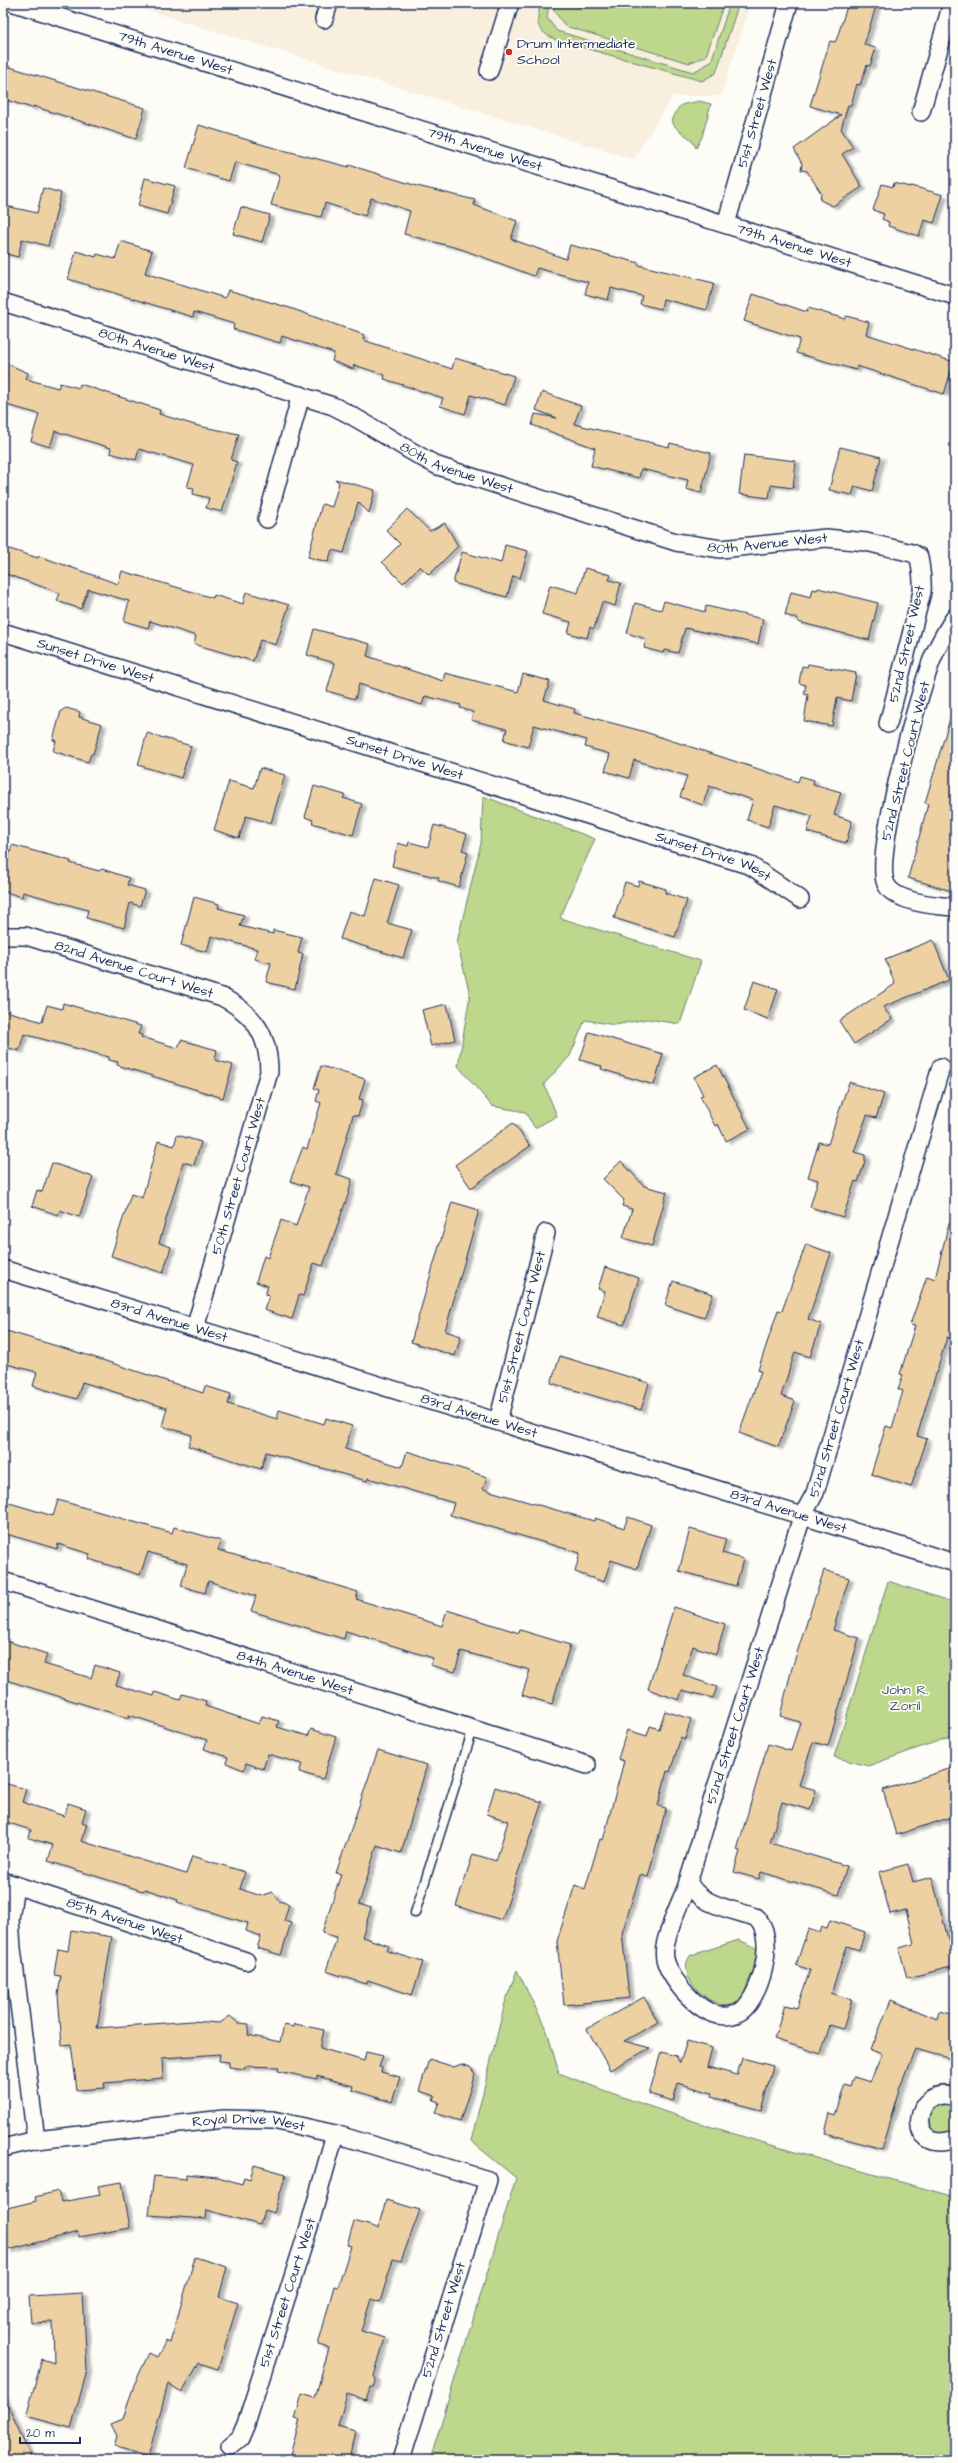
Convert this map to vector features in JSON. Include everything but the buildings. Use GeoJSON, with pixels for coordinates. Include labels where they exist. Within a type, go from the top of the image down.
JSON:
{"type":"FeatureCollection","features":[{"type":"Feature","properties":{"kind":"street","name":"79th Avenue West"},"geometry":{"type":"LineString","coordinates":[[14,3],[955,296]]}},
{"type":"Feature","properties":{"kind":"street"},"geometry":{"type":"LineString","coordinates":[[324,19],[329,3]]}},
{"type":"Feature","properties":{"kind":"street"},"geometry":{"type":"LineString","coordinates":[[488,71],[510,3]]}},
{"type":"Feature","properties":{"kind":"street","name":"51st Street West"},"geometry":{"type":"LineString","coordinates":[[726,224],[789,3]]}},
{"type":"Feature","properties":{"kind":"street"},"geometry":{"type":"LineString","coordinates":[[921,112],[952,3]]}},
{"type":"Feature","properties":{"kind":"street","name":"80th Avenue West"},"geometry":{"type":"LineString","coordinates":[[3,302],[301,395],[358,418],[412,453],[438,466],[676,542],[721,549],[826,538],[844,539],[912,553],[919,557],[920,563]]}},
{"type":"Feature","properties":{"kind":"street"},"geometry":{"type":"LineString","coordinates":[[267,519],[301,395]]}},
{"type":"Feature","properties":{"kind":"street","name":"52nd Street West"},"geometry":{"type":"LineString","coordinates":[[888,724],[922,592],[923,580],[920,563]]}},
{"type":"Feature","properties":{"kind":"street","name":"52nd Street Court West"},"geometry":{"type":"LineString","coordinates":[[955,617],[940,640],[928,671],[886,833],[883,864],[886,884],[894,893],[934,906],[955,907]]}},
{"type":"Feature","properties":{"kind":"street","name":"Sunset Drive West"},"geometry":{"type":"LineString","coordinates":[[3,632],[751,866],[800,899]]}},
{"type":"Feature","properties":{"kind":"street","name":"82nd Avenue Court West"},"geometry":{"type":"LineString","coordinates":[[3,936],[26,936],[222,997],[239,1006],[256,1024]]}},
{"type":"Feature","properties":{"kind":"street","name":"50th Street Court West"},"geometry":{"type":"LineString","coordinates":[[195,1328],[269,1072],[265,1041],[256,1024]]}},
{"type":"Feature","properties":{"kind":"street","name":"52nd Street Court West"},"geometry":{"type":"LineString","coordinates":[[688,1881],[692,1890],[701,1898],[754,1917],[761,1921],[765,1930],[766,1960],[751,2000],[745,2009],[735,2015],[728,2016],[699,2008],[676,1979],[666,1960],[666,1939],[688,1881],[802,1517],[815,1494],[941,1067]]}},
{"type":"Feature","properties":{"kind":"street","name":"51st Street Court West"},"geometry":{"type":"LineString","coordinates":[[498,1421],[546,1233]]}},
{"type":"Feature","properties":{"kind":"street","name":"83rd Avenue West"},"geometry":{"type":"LineString","coordinates":[[3,1269],[955,1563]]}},
{"type":"Feature","properties":{"kind":"street","name":"84th Avenue West"},"geometry":{"type":"LineString","coordinates":[[3,1581],[587,1765]]}},
{"type":"Feature","properties":{"kind":"street"},"geometry":{"type":"LineString","coordinates":[[9,1883],[12,1948],[36,2140]]}},
{"type":"Feature","properties":{"kind":"street","name":"85th Avenue West"},"geometry":{"type":"LineString","coordinates":[[9,1883],[246,1961]]}},
{"type":"Feature","properties":{"kind":"street"},"geometry":{"type":"LineString","coordinates":[[955,2097],[941,2095],[933,2098],[927,2102],[920,2117],[920,2125],[928,2139],[935,2143],[942,2143],[955,2139]]}},
{"type":"Feature","properties":{"kind":"street","name":"Royal Drive West"},"geometry":{"type":"LineString","coordinates":[[3,2148],[36,2140],[224,2120],[273,2120],[335,2134],[488,2180]]}},
{"type":"Feature","properties":{"kind":"street","name":"51st Street Court West"},"geometry":{"type":"LineString","coordinates":[[230,2446],[240,2438],[246,2424],[309,2227],[335,2134]]}},
{"type":"Feature","properties":{"kind":"street","name":"52nd Street West"},"geometry":{"type":"LineString","coordinates":[[401,2460],[488,2180]]}},
{"type":"Feature","properties":{"kind":"lane"},"geometry":{"type":"LineString","coordinates":[[415,1913],[474,1729]]}},
{"type":"Feature","properties":{"kind":"shaded area","name":"Drum Intermediate School"},"geometry":{"type":"Polygon","coordinates":[[[140,3],[751,3],[721,96],[673,96],[633,159],[139,8],[140,3]]]}},
{"type":"Feature","properties":{"kind":"green space"},"geometry":{"type":"Polygon","coordinates":[[[541,3],[549,3],[547,18],[557,31],[693,72],[711,62],[730,3],[739,3],[716,73],[702,81],[556,40],[544,33],[539,26],[538,16],[541,3]]]}},
{"type":"Feature","properties":{"kind":"green space"},"geometry":{"type":"Polygon","coordinates":[[[555,3],[724,3],[706,56],[689,63],[565,26],[553,9],[555,3]]]}},
{"type":"Feature","properties":{"kind":"green space"},"geometry":{"type":"Polygon","coordinates":[[[699,101],[711,104],[702,137],[696,148],[694,143],[674,125],[672,121],[679,107],[684,104],[699,101]]]}},
{"type":"Feature","properties":{"kind":"green space"},"geometry":{"type":"Polygon","coordinates":[[[483,796],[595,839],[560,918],[701,961],[680,1024],[647,1019],[615,1025],[585,1020],[570,1056],[544,1084],[557,1116],[535,1128],[525,1112],[492,1106],[458,1066],[470,995],[457,942],[481,843],[483,796]]]}},
{"type":"Feature","properties":{"kind":"green space","name":"John R. Zoril"},"geometry":{"type":"Polygon","coordinates":[[[888,1581],[955,1603],[955,1735],[868,1766],[834,1757],[888,1581]]]}},
{"type":"Feature","properties":{"kind":"green space"},"geometry":{"type":"Polygon","coordinates":[[[739,1940],[753,1946],[758,1951],[754,1970],[742,1998],[738,2002],[730,2005],[720,2004],[710,2000],[700,1993],[692,1984],[687,1974],[687,1964],[691,1955],[739,1940]]]}},
{"type":"Feature","properties":{"kind":"green space"},"geometry":{"type":"Polygon","coordinates":[[[517,1970],[547,2031],[559,2073],[656,2109],[705,2125],[955,2197],[955,2460],[430,2460],[516,2178],[471,2141],[505,2003],[517,1970]]]}},
{"type":"Feature","properties":{"kind":"green space"},"geometry":{"type":"Polygon","coordinates":[[[933,2102],[955,2104],[955,2132],[944,2137],[928,2129],[925,2112],[933,2102]]]}},
{"type":"Feature","properties":{"kind":"place","name":"Drum Intermediate School"},"geometry":{"type":"Point","coordinates":[509,52]}}]}
